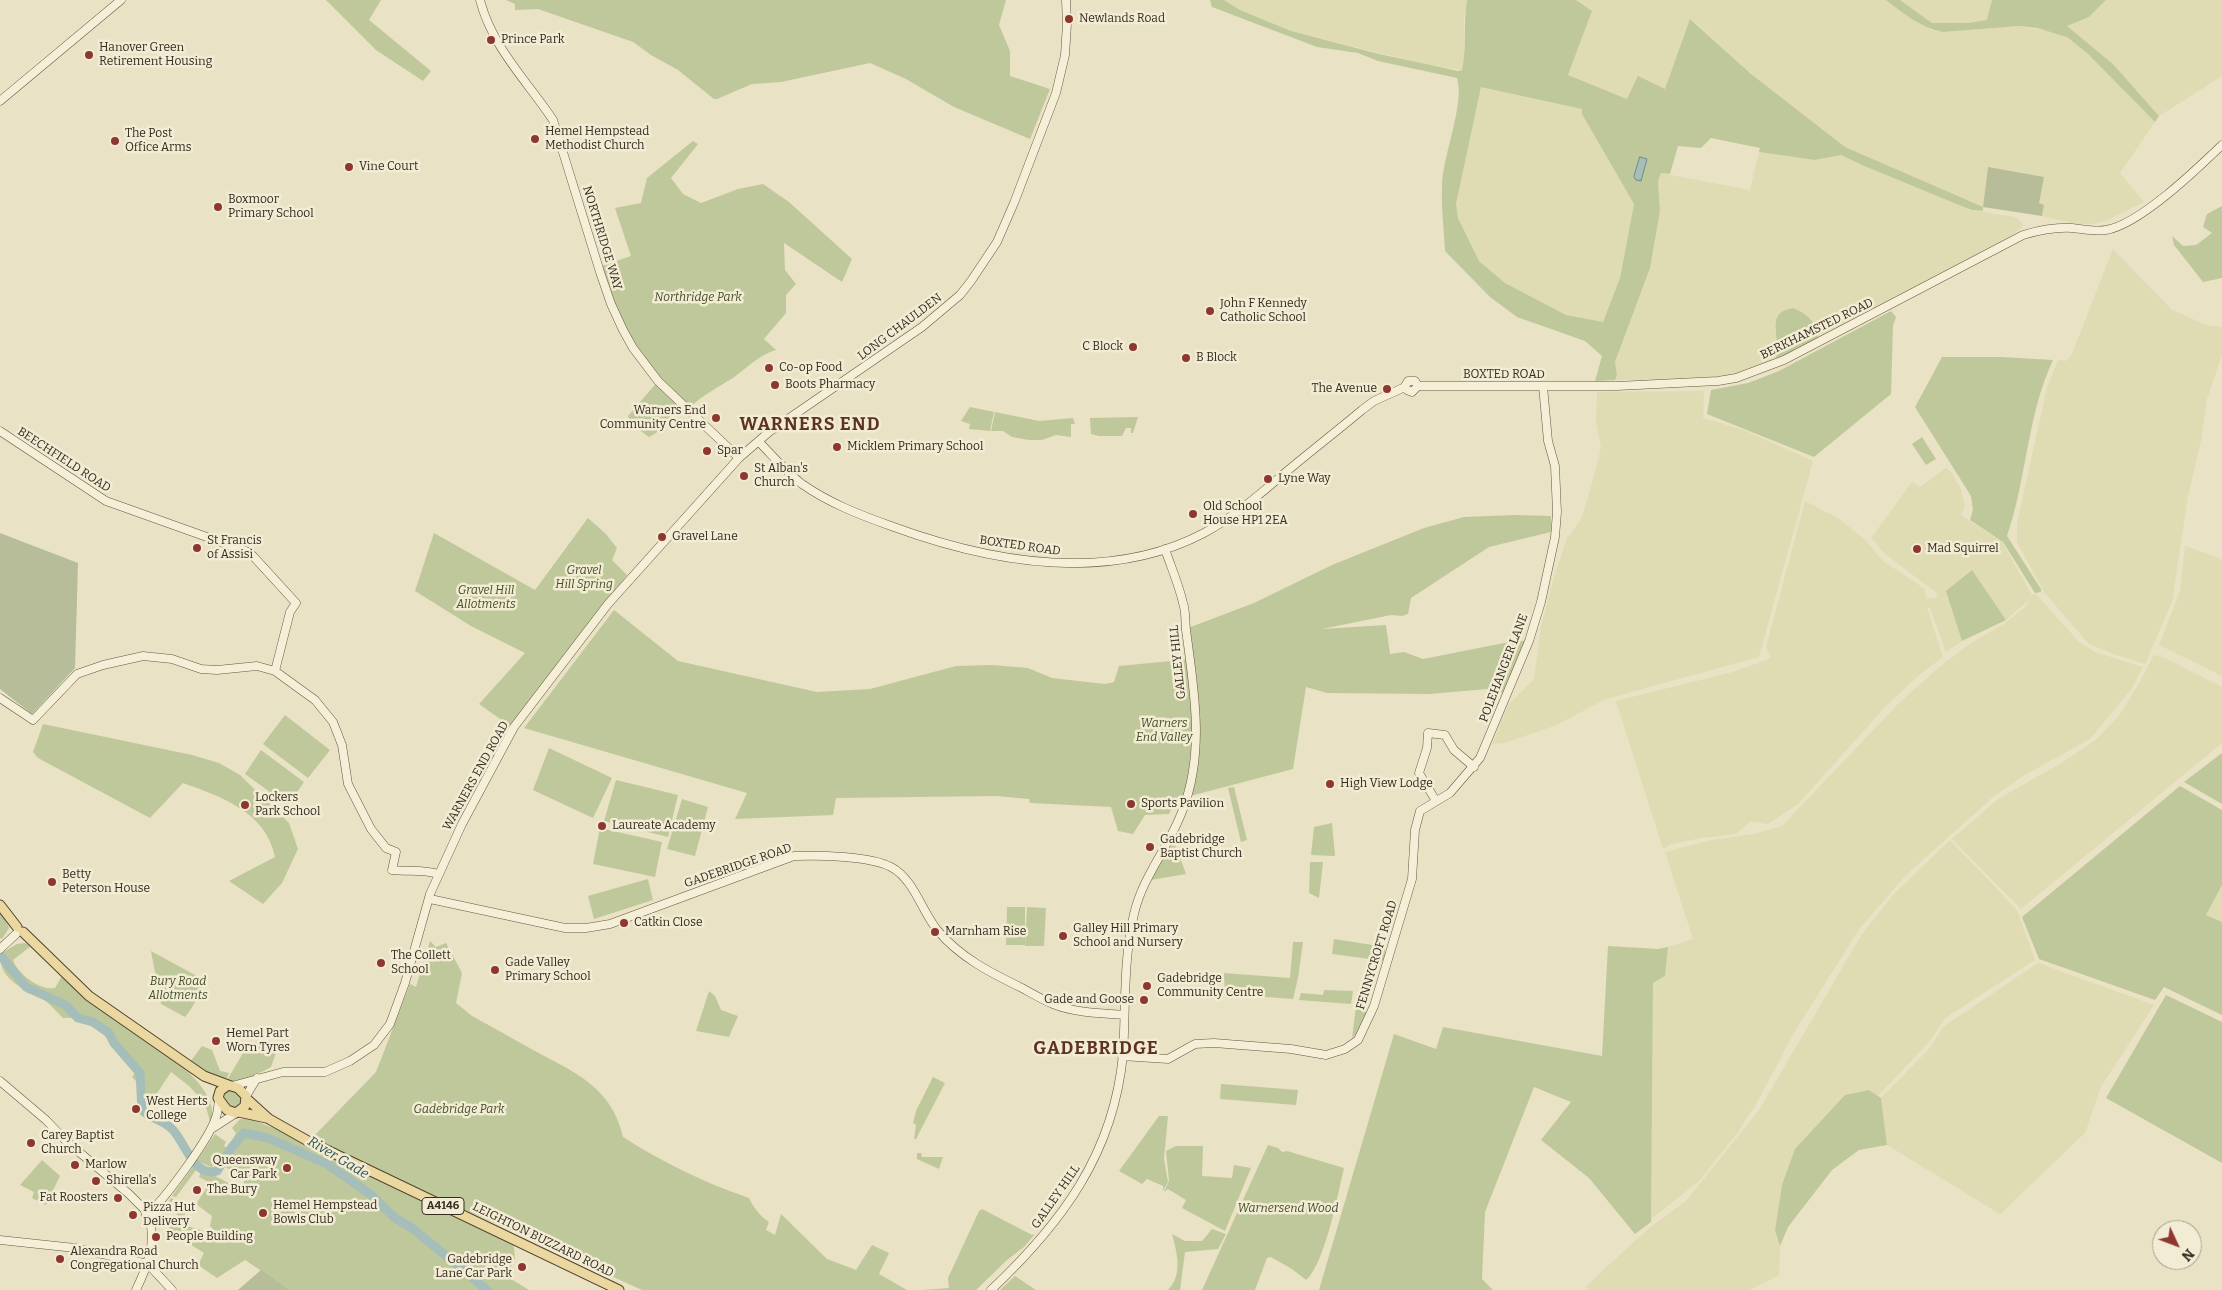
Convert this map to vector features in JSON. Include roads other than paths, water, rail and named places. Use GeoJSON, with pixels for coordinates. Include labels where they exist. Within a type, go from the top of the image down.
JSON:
{"type":"FeatureCollection","features":[{"type":"Feature","properties":{"kind":"main road"},"geometry":{"type":"LineString","coordinates":[[0,905],[19,931],[89,996],[204,1076],[242,1091],[246,1098],[245,1106],[237,1112],[227,1110],[218,1100],[204,1076]]}},
{"type":"Feature","properties":{"kind":"main road"},"geometry":{"type":"LineString","coordinates":[[218,1100],[220,1090],[230,1086]]}},
{"type":"Feature","properties":{"kind":"main road","name":"LEIGHTON BUZZARD ROAD"},"geometry":{"type":"LineString","coordinates":[[246,1098],[269,1119],[317,1145],[619,1290]]}},
{"type":"Feature","properties":{"kind":"main road","name":"LEIGHTON BUZZARD ROAD"},"geometry":{"type":"LineString","coordinates":[[237,1112],[269,1119]]}},
{"type":"Feature","properties":{"kind":"street"},"geometry":{"type":"LineString","coordinates":[[0,101],[121,0]]}},
{"type":"Feature","properties":{"kind":"street","name":"NORTHRIDGE WAY"},"geometry":{"type":"LineString","coordinates":[[480,0],[490,29],[508,60],[544,105],[553,120],[600,272],[622,330],[632,348],[658,381],[740,458]]}},
{"type":"Feature","properties":{"kind":"street","name":"LONG CHAULDEN"},"geometry":{"type":"LineString","coordinates":[[740,458],[769,432],[922,327],[960,295],[971,281],[997,242],[1056,93],[1065,55],[1066,0]]}},
{"type":"Feature","properties":{"kind":"street","name":"BERKHAMSTED ROAD"},"geometry":{"type":"LineString","coordinates":[[1591,386],[1718,381],[1754,372],[1784,360],[2024,235],[2036,231],[2061,228],[2098,231],[2122,225],[2172,191],[2222,145]]}},
{"type":"Feature","properties":{"kind":"street","name":"BOXTED ROAD"},"geometry":{"type":"LineString","coordinates":[[759,442],[787,472],[802,484],[854,512],[923,538],[963,549],[1033,561],[1071,564],[1121,559],[1165,549],[1204,533],[1235,513],[1374,401],[1405,387],[1412,392],[1418,386],[1591,386]]}},
{"type":"Feature","properties":{"kind":"street","name":"POLEHANGER LANE"},"geometry":{"type":"LineString","coordinates":[[1484,750],[1529,641],[1541,602],[1556,537],[1555,466],[1548,441],[1543,386]]}},
{"type":"Feature","properties":{"kind":"street","name":"BEECHFIELD ROAD"},"geometry":{"type":"LineString","coordinates":[[0,431],[98,497],[246,551],[253,556],[296,603],[290,612],[275,671]]}},
{"type":"Feature","properties":{"kind":"street","name":"WARNERS END ROAD"},"geometry":{"type":"LineString","coordinates":[[230,1086],[283,1072],[325,1072],[350,1061],[374,1045],[390,1024],[405,983],[438,874],[462,824],[514,727],[608,604],[740,458]]}},
{"type":"Feature","properties":{"kind":"street","name":"GALLEY HILL"},"geometry":{"type":"LineString","coordinates":[[990,1290],[1027,1256],[1071,1198],[1088,1172],[1109,1123],[1118,1087],[1122,1056],[1126,959],[1134,912],[1145,883],[1183,810],[1197,757],[1184,604],[1165,549]]}},
{"type":"Feature","properties":{"kind":"street"},"geometry":{"type":"LineString","coordinates":[[0,698],[33,720],[77,674],[103,665],[143,656],[172,659],[201,669],[217,670],[257,666],[275,671],[315,700],[333,722],[342,745],[348,784],[370,826],[386,848],[396,852],[392,870],[404,872],[430,871],[438,874]]}},
{"type":"Feature","properties":{"kind":"street"},"geometry":{"type":"LineString","coordinates":[[1436,801],[1419,773],[1427,748],[1428,733],[1445,735],[1454,750],[1474,767]]}},
{"type":"Feature","properties":{"kind":"street","name":"FENNYCROFT ROAD"},"geometry":{"type":"LineString","coordinates":[[1122,1056],[1168,1059],[1195,1044],[1214,1042],[1326,1054],[1345,1049],[1358,1040],[1374,1006],[1412,879],[1417,820],[1420,811],[1450,793],[1474,767],[1484,750]]}},
{"type":"Feature","properties":{"kind":"street","name":"GADEBRIDGE ROAD"},"geometry":{"type":"LineString","coordinates":[[430,899],[565,928],[586,928],[610,924],[794,856],[879,862],[893,868],[902,875],[938,930],[961,954],[982,968],[1054,1004],[1076,1010],[1124,1015]]}},
{"type":"Feature","properties":{"kind":"street"},"geometry":{"type":"LineString","coordinates":[[1,948],[19,931]]}},
{"type":"Feature","properties":{"kind":"street"},"geometry":{"type":"LineString","coordinates":[[246,1098],[257,1078]]}},
{"type":"Feature","properties":{"kind":"street"},"geometry":{"type":"LineString","coordinates":[[0,1081],[147,1214]]}},
{"type":"Feature","properties":{"kind":"street"},"geometry":{"type":"LineString","coordinates":[[136,1290],[148,1264],[152,1238],[147,1214],[148,1207],[154,1208],[210,1130],[216,1117],[218,1100]]}},
{"type":"Feature","properties":{"kind":"street"},"geometry":{"type":"LineString","coordinates":[[210,1130],[237,1112]]}},
{"type":"Feature","properties":{"kind":"street"},"geometry":{"type":"LineString","coordinates":[[0,1240],[75,1248],[148,1264],[172,1290]]}},
{"type":"Feature","properties":{"kind":"water"},"geometry":{"type":"Polygon","coordinates":[[[1640,157],[1647,159],[1641,181],[1636,180],[1634,177],[1640,157]]]}},
{"type":"Feature","properties":{"kind":"waterway","name":"River Gade"},"geometry":{"type":"LineString","coordinates":[[0,955],[26,987],[65,1005],[78,1018],[93,1022],[109,1033],[114,1043],[140,1073],[142,1110],[172,1129],[190,1157],[202,1169],[209,1172],[217,1171],[232,1147],[244,1133],[268,1138],[327,1164],[370,1194],[395,1218],[412,1228],[487,1290]]}},
{"type":"Feature","properties":{"kind":"place","name":"Newlands Road"},"geometry":{"type":"Point","coordinates":[1069,19]}},
{"type":"Feature","properties":{"kind":"place","name":"Prince Park"},"geometry":{"type":"Point","coordinates":[491,40]}},
{"type":"Feature","properties":{"kind":"place","name":"Hanover Green Retirement Housing"},"geometry":{"type":"Point","coordinates":[89,55]}},
{"type":"Feature","properties":{"kind":"place","name":"Hemel Hempstead Methodist Church"},"geometry":{"type":"Point","coordinates":[535,139]}},
{"type":"Feature","properties":{"kind":"place","name":"The Post Office Arms"},"geometry":{"type":"Point","coordinates":[115,141]}},
{"type":"Feature","properties":{"kind":"place","name":"Vine Court"},"geometry":{"type":"Point","coordinates":[349,167]}},
{"type":"Feature","properties":{"kind":"place","name":"Boxmoor Primary School"},"geometry":{"type":"Point","coordinates":[218,207]}},
{"type":"Feature","properties":{"kind":"place","name":"John F Kennedy Catholic School"},"geometry":{"type":"Point","coordinates":[1210,311]}},
{"type":"Feature","properties":{"kind":"place","name":"C Block"},"geometry":{"type":"Point","coordinates":[1133,347]}},
{"type":"Feature","properties":{"kind":"place","name":"B Block"},"geometry":{"type":"Point","coordinates":[1186,358]}},
{"type":"Feature","properties":{"kind":"place","name":"Co-op Food"},"geometry":{"type":"Point","coordinates":[769,368]}},
{"type":"Feature","properties":{"kind":"place","name":"Boots Pharmacy"},"geometry":{"type":"Point","coordinates":[775,385]}},
{"type":"Feature","properties":{"kind":"place","name":"The Avenue"},"geometry":{"type":"Point","coordinates":[1387,389]}},
{"type":"Feature","properties":{"kind":"place","name":"Warners End Community Centre"},"geometry":{"type":"Point","coordinates":[716,418]}},
{"type":"Feature","properties":{"kind":"place","name":"Micklem Primary School"},"geometry":{"type":"Point","coordinates":[837,447]}},
{"type":"Feature","properties":{"kind":"place","name":"Spar"},"geometry":{"type":"Point","coordinates":[707,451]}},
{"type":"Feature","properties":{"kind":"place","name":"St Alban's Church"},"geometry":{"type":"Point","coordinates":[744,476]}},
{"type":"Feature","properties":{"kind":"place","name":"Lyne Way"},"geometry":{"type":"Point","coordinates":[1268,479]}},
{"type":"Feature","properties":{"kind":"place","name":"Old School House HP1 2EA"},"geometry":{"type":"Point","coordinates":[1193,514]}},
{"type":"Feature","properties":{"kind":"place","name":"Gravel Lane"},"geometry":{"type":"Point","coordinates":[662,537]}},
{"type":"Feature","properties":{"kind":"place","name":"St Francis of Assisi"},"geometry":{"type":"Point","coordinates":[197,548]}},
{"type":"Feature","properties":{"kind":"place","name":"Mad Squirrel"},"geometry":{"type":"Point","coordinates":[1917,549]}},
{"type":"Feature","properties":{"kind":"place","name":"High View Lodge"},"geometry":{"type":"Point","coordinates":[1330,784]}},
{"type":"Feature","properties":{"kind":"place","name":"Sports Pavilion"},"geometry":{"type":"Point","coordinates":[1131,804]}},
{"type":"Feature","properties":{"kind":"place","name":"Lockers Park School"},"geometry":{"type":"Point","coordinates":[245,805]}},
{"type":"Feature","properties":{"kind":"place","name":"Laureate Academy"},"geometry":{"type":"Point","coordinates":[602,826]}},
{"type":"Feature","properties":{"kind":"place","name":"Gadebridge Baptist Church"},"geometry":{"type":"Point","coordinates":[1150,847]}},
{"type":"Feature","properties":{"kind":"place","name":"Betty Peterson House"},"geometry":{"type":"Point","coordinates":[52,882]}},
{"type":"Feature","properties":{"kind":"place","name":"Catkin Close"},"geometry":{"type":"Point","coordinates":[624,923]}},
{"type":"Feature","properties":{"kind":"place","name":"Marnham Rise"},"geometry":{"type":"Point","coordinates":[935,932]}},
{"type":"Feature","properties":{"kind":"place","name":"Galley Hill Primary School and Nursery"},"geometry":{"type":"Point","coordinates":[1063,936]}},
{"type":"Feature","properties":{"kind":"place","name":"The Collett School"},"geometry":{"type":"Point","coordinates":[381,963]}},
{"type":"Feature","properties":{"kind":"place","name":"Gade Valley Primary School"},"geometry":{"type":"Point","coordinates":[495,970]}},
{"type":"Feature","properties":{"kind":"place","name":"Gadebridge Community Centre"},"geometry":{"type":"Point","coordinates":[1147,986]}},
{"type":"Feature","properties":{"kind":"place","name":"Gade and Goose"},"geometry":{"type":"Point","coordinates":[1144,1000]}},
{"type":"Feature","properties":{"kind":"place","name":"Hemel Part Worn Tyres"},"geometry":{"type":"Point","coordinates":[216,1041]}},
{"type":"Feature","properties":{"kind":"place","name":"West Herts College"},"geometry":{"type":"Point","coordinates":[136,1109]}},
{"type":"Feature","properties":{"kind":"place","name":"Carey Baptist Church"},"geometry":{"type":"Point","coordinates":[31,1143]}},
{"type":"Feature","properties":{"kind":"place","name":"Marlow"},"geometry":{"type":"Point","coordinates":[75,1165]}},
{"type":"Feature","properties":{"kind":"place","name":"Queensway Car Park"},"geometry":{"type":"Point","coordinates":[287,1168]}},
{"type":"Feature","properties":{"kind":"place","name":"Shirella's"},"geometry":{"type":"Point","coordinates":[96,1181]}},
{"type":"Feature","properties":{"kind":"place","name":"The Bury"},"geometry":{"type":"Point","coordinates":[197,1190]}},
{"type":"Feature","properties":{"kind":"place","name":"Fat Roosters"},"geometry":{"type":"Point","coordinates":[118,1198]}},
{"type":"Feature","properties":{"kind":"place","name":"Hemel Hempstead Bowls Club"},"geometry":{"type":"Point","coordinates":[263,1213]}},
{"type":"Feature","properties":{"kind":"place","name":"Pizza Hut Delivery"},"geometry":{"type":"Point","coordinates":[133,1215]}},
{"type":"Feature","properties":{"kind":"place","name":"People Building"},"geometry":{"type":"Point","coordinates":[156,1237]}},
{"type":"Feature","properties":{"kind":"place","name":"Alexandra Road Congregational Church"},"geometry":{"type":"Point","coordinates":[60,1259]}},
{"type":"Feature","properties":{"kind":"place","name":"Gadebridge Lane Car Park"},"geometry":{"type":"Point","coordinates":[522,1267]}},
{"type":"Feature","properties":{"kind":"district","name":"WARNERS END"},"geometry":{"type":"Point","coordinates":[810,425]}},
{"type":"Feature","properties":{"kind":"district","name":"GADEBRIDGE"},"geometry":{"type":"Point","coordinates":[1096,1049]}},
{"type":"Feature","properties":{"kind":"park label","name":"Northridge Park"},"geometry":{"type":"Point","coordinates":[698,298]}},
{"type":"Feature","properties":{"kind":"park label","name":"Gravel Hill Spring"},"geometry":{"type":"Point","coordinates":[584,578]}},
{"type":"Feature","properties":{"kind":"park label","name":"Gravel Hill Allotments"},"geometry":{"type":"Point","coordinates":[486,598]}},
{"type":"Feature","properties":{"kind":"park label","name":"Warners End Valley"},"geometry":{"type":"Point","coordinates":[1164,731]}},
{"type":"Feature","properties":{"kind":"park label","name":"Bury Road Allotments"},"geometry":{"type":"Point","coordinates":[178,989]}},
{"type":"Feature","properties":{"kind":"park label","name":"Gadebridge Park"},"geometry":{"type":"Point","coordinates":[459,1110]}},
{"type":"Feature","properties":{"kind":"park label","name":"Warnersend Wood"},"geometry":{"type":"Point","coordinates":[1288,1209]}}]}
